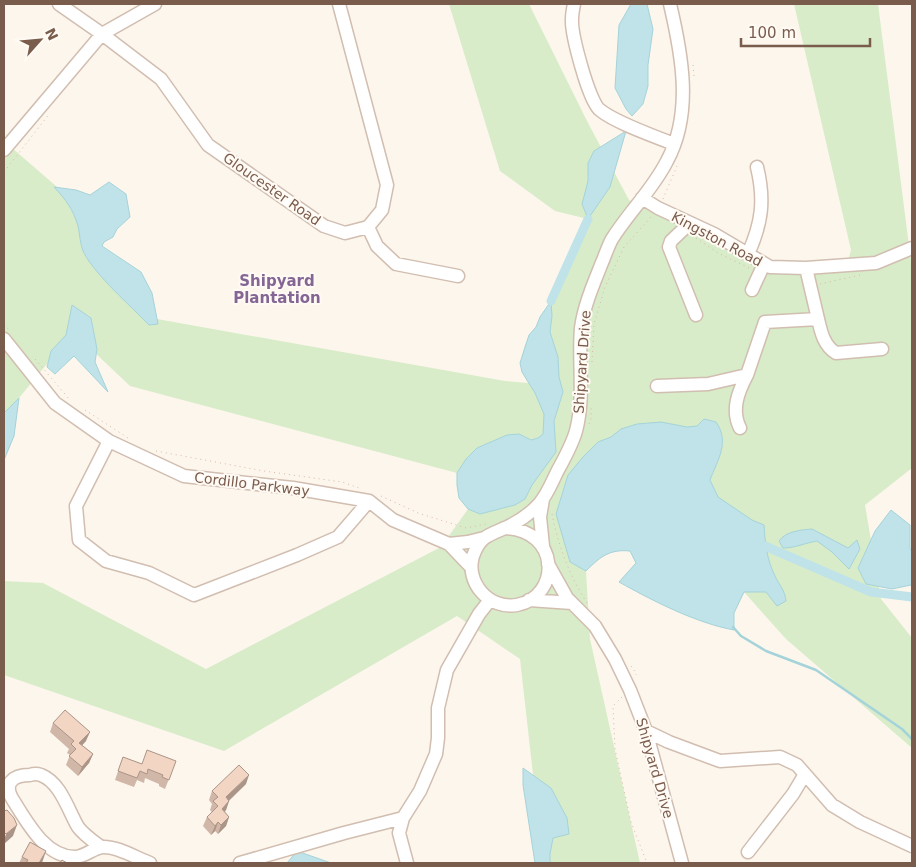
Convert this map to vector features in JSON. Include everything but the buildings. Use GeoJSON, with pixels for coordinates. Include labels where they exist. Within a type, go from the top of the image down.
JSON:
{"type":"FeatureCollection","features":[{"type":"Feature","properties":{"kind":"street","name":"Gloucester Road"},"geometry":{"type":"LineString","coordinates":[[59,4],[102,34],[160,79],[208,145],[324,226],[345,233],[368,227]]}},
{"type":"Feature","properties":{"kind":"street"},"geometry":{"type":"LineString","coordinates":[[4,150],[102,34],[155,4]]}},
{"type":"Feature","properties":{"kind":"street"},"geometry":{"type":"LineString","coordinates":[[338,4],[387,185],[382,210],[368,227],[377,246],[396,264],[458,276]]}},
{"type":"Feature","properties":{"kind":"street"},"geometry":{"type":"LineString","coordinates":[[574,4],[572,20],[579,56],[588,89],[599,110],[624,123],[674,144]]}},
{"type":"Feature","properties":{"kind":"street","name":"Shipyard Drive"},"geometry":{"type":"LineString","coordinates":[[543,547],[540,517],[576,431],[580,405],[581,328],[586,302],[611,240],[668,160],[682,113],[684,83],[670,4]]}},
{"type":"Feature","properties":{"kind":"street"},"geometry":{"type":"LineString","coordinates":[[748,254],[757,233],[760,216],[760,184],[756,167]]}},
{"type":"Feature","properties":{"kind":"street","name":"Kingston Road"},"geometry":{"type":"LineString","coordinates":[[642,198],[658,208],[714,234],[770,267],[806,268],[876,263],[912,248]]}},
{"type":"Feature","properties":{"kind":"street"},"geometry":{"type":"LineString","coordinates":[[690,223],[671,241],[669,247],[696,315]]}},
{"type":"Feature","properties":{"kind":"street"},"geometry":{"type":"LineString","coordinates":[[752,290],[764,264]]}},
{"type":"Feature","properties":{"kind":"street"},"geometry":{"type":"LineString","coordinates":[[806,268],[818,319],[826,343],[831,350],[836,353],[882,349]]}},
{"type":"Feature","properties":{"kind":"street"},"geometry":{"type":"LineString","coordinates":[[740,428],[736,419],[736,407],[741,386],[747,375],[765,322],[818,319]]}},
{"type":"Feature","properties":{"kind":"street","name":"Cordillo Parkway"},"geometry":{"type":"LineString","coordinates":[[7,335],[55,403],[109,441],[184,476],[373,498],[393,520],[450,544],[471,567]]}},
{"type":"Feature","properties":{"kind":"street"},"geometry":{"type":"LineString","coordinates":[[657,386],[708,384],[747,375]]}},
{"type":"Feature","properties":{"kind":"street"},"geometry":{"type":"LineString","coordinates":[[109,441],[76,506],[79,540],[106,561],[149,573],[194,595],[338,537],[373,498]]}},
{"type":"Feature","properties":{"kind":"street","name":"Shipyard Drive"},"geometry":{"type":"LineString","coordinates":[[504,528],[547,504]]}},
{"type":"Feature","properties":{"kind":"street"},"geometry":{"type":"LineString","coordinates":[[504,528],[516,528],[536,538],[543,547],[548,563],[546,581],[540,591],[529,600],[517,605],[503,605],[490,600],[482,594],[476,586],[471,567],[477,546],[494,531],[504,528]]}},
{"type":"Feature","properties":{"kind":"street"},"geometry":{"type":"LineString","coordinates":[[450,544],[484,538]]}},
{"type":"Feature","properties":{"kind":"street","name":"Shipyard Drive"},"geometry":{"type":"LineString","coordinates":[[548,563],[560,587],[595,626],[630,690],[646,731],[682,863]]}},
{"type":"Feature","properties":{"kind":"street"},"geometry":{"type":"LineString","coordinates":[[407,863],[399,832],[403,818],[420,791],[436,754],[438,708],[447,670],[469,630],[490,600]]}},
{"type":"Feature","properties":{"kind":"street"},"geometry":{"type":"LineString","coordinates":[[529,600],[572,602]]}},
{"type":"Feature","properties":{"kind":"street"},"geometry":{"type":"LineString","coordinates":[[646,731],[720,761],[780,757],[797,765],[832,804],[860,822],[912,846]]}},
{"type":"Feature","properties":{"kind":"street"},"geometry":{"type":"LineString","coordinates":[[101,847],[79,828],[54,783],[40,774],[16,776],[10,783],[8,793],[25,820],[48,847],[67,856],[76,857],[101,847],[110,848],[150,863]]}},
{"type":"Feature","properties":{"kind":"street"},"geometry":{"type":"LineString","coordinates":[[748,852],[793,794],[805,774]]}},
{"type":"Feature","properties":{"kind":"street"},"geometry":{"type":"LineString","coordinates":[[240,863],[335,835],[403,818]]}},
{"type":"Feature","properties":{"kind":"path"},"geometry":{"type":"LineString","coordinates":[[692,64],[694,72],[693,81]]}},
{"type":"Feature","properties":{"kind":"path"},"geometry":{"type":"LineString","coordinates":[[592,367],[594,324],[605,287],[624,247],[658,208],[676,171],[678,162]]}},
{"type":"Feature","properties":{"kind":"path"},"geometry":{"type":"LineString","coordinates":[[4,324],[7,335]]}},
{"type":"Feature","properties":{"kind":"path"},"geometry":{"type":"LineString","coordinates":[[35,359],[72,402]]}},
{"type":"Feature","properties":{"kind":"path"},"geometry":{"type":"LineString","coordinates":[[588,427],[591,419],[591,402]]}},
{"type":"Feature","properties":{"kind":"path"},"geometry":{"type":"LineString","coordinates":[[80,407],[130,438]]}},
{"type":"Feature","properties":{"kind":"path"},"geometry":{"type":"LineString","coordinates":[[156,451],[264,471],[342,482],[360,488]]}},
{"type":"Feature","properties":{"kind":"path"},"geometry":{"type":"LineString","coordinates":[[373,498],[466,528],[491,523]]}},
{"type":"Feature","properties":{"kind":"path"},"geometry":{"type":"LineString","coordinates":[[547,504],[557,539],[587,602]]}},
{"type":"Feature","properties":{"kind":"path"},"geometry":{"type":"LineString","coordinates":[[631,665],[636,673],[630,690],[613,706],[615,749],[631,822],[647,863]]}},
{"type":"Feature","properties":{"kind":"green space"},"geometry":{"type":"Polygon","coordinates":[[[449,4],[529,4],[587,121],[629,200],[691,228],[768,269],[846,269],[851,250],[794,4],[878,4],[912,269],[912,468],[865,505],[881,599],[912,638],[912,748],[786,639],[744,592],[734,613],[734,630],[720,627],[675,610],[619,582],[636,563],[630,551],[616,551],[606,555],[586,571],[590,639],[640,863],[543,863],[520,659],[457,616],[224,751],[4,675],[4,581],[43,583],[206,669],[441,547],[468,509],[458,493],[457,473],[130,386],[73,332],[19,398],[14,436],[4,460],[4,141],[101,225],[97,253],[157,319],[505,381],[528,383],[520,363],[524,348],[529,335],[536,327],[540,317],[551,301],[588,219],[555,211],[500,171],[449,4]]]}},
{"type":"Feature","properties":{"kind":"water"},"geometry":{"type":"Polygon","coordinates":[[[631,4],[647,4],[653,29],[648,65],[648,86],[643,104],[632,116],[615,88],[619,25],[631,4]]]}},
{"type":"Feature","properties":{"kind":"water"},"geometry":{"type":"Polygon","coordinates":[[[626,131],[610,187],[588,219],[582,204],[588,181],[588,163],[594,151],[626,131]]]}},
{"type":"Feature","properties":{"kind":"water"},"geometry":{"type":"Polygon","coordinates":[[[109,182],[126,194],[130,217],[117,229],[113,237],[104,242],[102,246],[141,272],[152,293],[158,324],[149,325],[105,281],[89,262],[83,250],[74,215],[66,201],[54,187],[76,190],[90,195],[109,182]]]}},
{"type":"Feature","properties":{"kind":"water"},"geometry":{"type":"Polygon","coordinates":[[[551,301],[550,332],[558,357],[559,377],[563,392],[554,421],[556,452],[532,485],[525,499],[515,505],[480,514],[468,509],[459,498],[457,473],[466,459],[477,448],[507,435],[519,434],[531,440],[543,434],[544,414],[535,393],[522,372],[520,363],[529,335],[536,327],[540,317],[551,301]]]}},
{"type":"Feature","properties":{"kind":"water"},"geometry":{"type":"Polygon","coordinates":[[[72,305],[91,318],[97,349],[95,362],[108,392],[74,356],[55,374],[47,367],[51,351],[66,335],[72,305]]]}},
{"type":"Feature","properties":{"kind":"water"},"geometry":{"type":"Polygon","coordinates":[[[19,398],[14,436],[4,460],[4,413],[19,398]]]}},
{"type":"Feature","properties":{"kind":"water"},"geometry":{"type":"Polygon","coordinates":[[[704,419],[716,422],[722,437],[721,451],[710,480],[718,497],[752,520],[764,525],[768,558],[786,601],[777,606],[766,592],[744,592],[734,613],[734,630],[690,617],[660,604],[619,582],[636,563],[630,551],[616,551],[605,555],[586,571],[570,562],[556,514],[568,475],[598,442],[611,437],[621,429],[637,424],[661,422],[687,427],[697,426],[704,419]]]}},
{"type":"Feature","properties":{"kind":"water"},"geometry":{"type":"Polygon","coordinates":[[[891,510],[910,525],[912,588],[911,585],[892,589],[866,584],[858,568],[875,531],[891,510]]]}},
{"type":"Feature","properties":{"kind":"water"},"geometry":{"type":"Polygon","coordinates":[[[812,529],[848,548],[857,540],[860,549],[849,569],[832,552],[817,541],[783,548],[779,541],[790,533],[812,529]]]}},
{"type":"Feature","properties":{"kind":"water"},"geometry":{"type":"Polygon","coordinates":[[[523,768],[551,788],[567,818],[569,834],[553,838],[550,863],[535,863],[523,785],[523,768]]]}},
{"type":"Feature","properties":{"kind":"water"},"geometry":{"type":"Polygon","coordinates":[[[297,851],[331,863],[287,863],[297,851]]]}},
{"type":"Feature","properties":{"kind":"waterway"},"geometry":{"type":"LineString","coordinates":[[551,301],[588,219]]}},
{"type":"Feature","properties":{"kind":"waterway"},"geometry":{"type":"LineString","coordinates":[[765,546],[871,592],[912,597]]}},
{"type":"Feature","properties":{"kind":"waterway"},"geometry":{"type":"LineString","coordinates":[[733,627],[741,636],[766,651],[816,670],[902,729],[912,739]]}},
{"type":"Feature","properties":{"kind":"district","name":"Shipyard Plantation"},"geometry":{"type":"Point","coordinates":[277,290]}}]}
